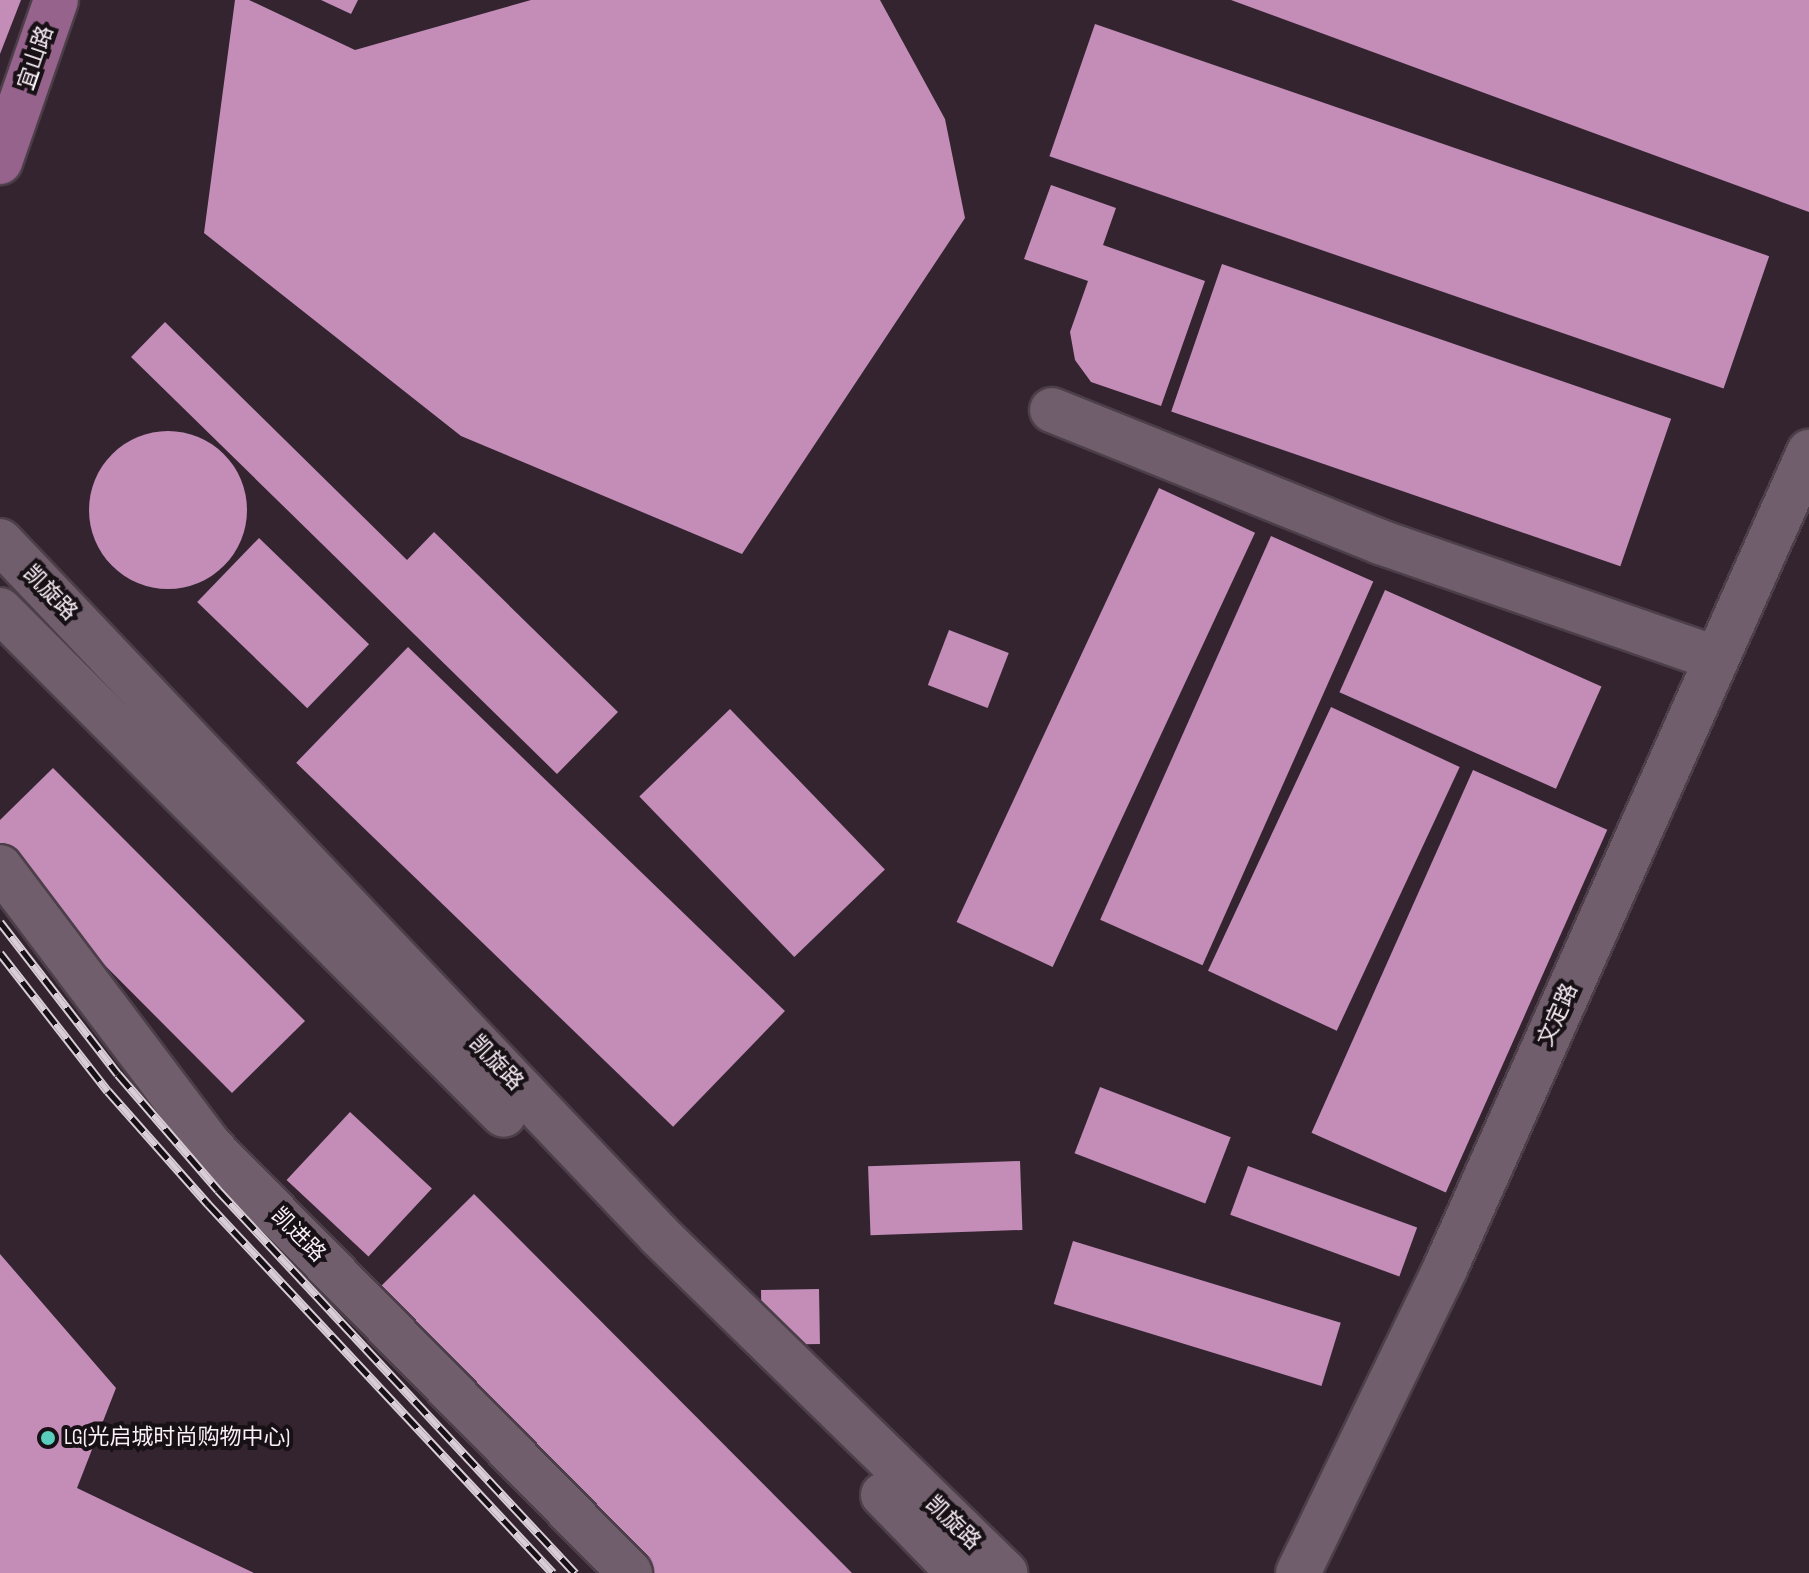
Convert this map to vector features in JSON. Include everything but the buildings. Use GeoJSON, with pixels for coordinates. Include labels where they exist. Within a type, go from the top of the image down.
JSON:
{"type":"FeatureCollection","features":[{"type":"Feature","properties":{"kind":"main road","name":"宜山路"},"geometry":{"type":"LineString","coordinates":[[0,162],[56,0]]}},
{"type":"Feature","properties":{"kind":"street"},"geometry":{"type":"LineString","coordinates":[[1052,410],[1380,542],[1715,658]]}},
{"type":"Feature","properties":{"kind":"street","name":"文定路"},"geometry":{"type":"LineString","coordinates":[[1298,1573],[1444,1271],[1809,452]]}},
{"type":"Feature","properties":{"kind":"street","name":"凯旋路"},"geometry":{"type":"LineString","coordinates":[[0,541],[659,1235],[1005,1573]]}},
{"type":"Feature","properties":{"kind":"street","name":"凯旋路"},"geometry":{"type":"LineString","coordinates":[[0,610],[959,1573]]}},
{"type":"Feature","properties":{"kind":"street","name":"凯进路"},"geometry":{"type":"LineString","coordinates":[[0,867],[210,1146],[630,1573]]}},
{"type":"Feature","properties":{"kind":"railway"},"geometry":{"type":"LineString","coordinates":[[0,922],[118,1074],[218,1190],[575,1573]]}},
{"type":"Feature","properties":{"kind":"railway"},"geometry":{"type":"LineString","coordinates":[[0,953],[108,1091],[208,1204],[553,1573]]}},
{"type":"Feature","properties":{"kind":"place","name":"LG(光启城时尚购物中心)"},"geometry":{"type":"Point","coordinates":[48,1438]}}]}
